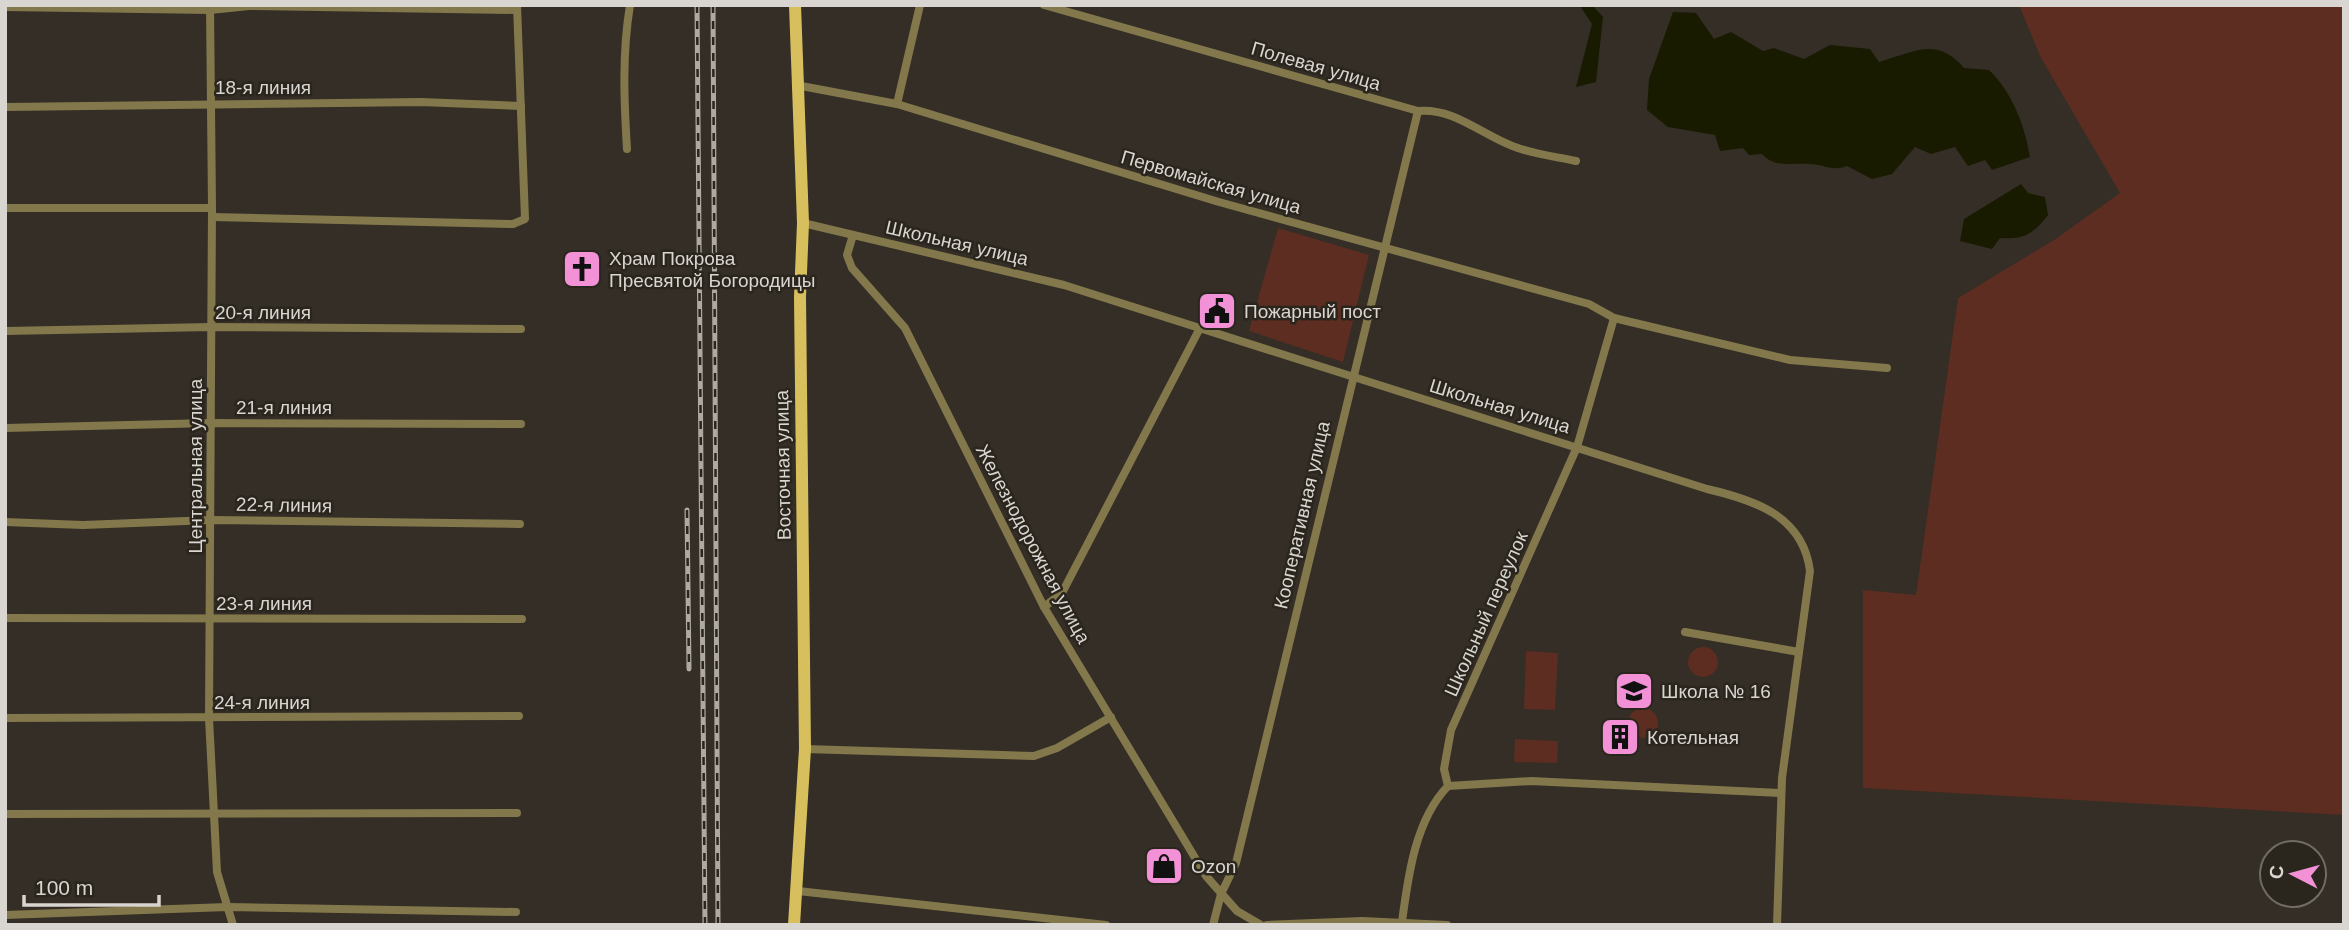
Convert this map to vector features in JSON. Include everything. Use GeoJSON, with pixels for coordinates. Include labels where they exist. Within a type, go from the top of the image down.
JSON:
{"type":"FeatureCollection","features":[{"type":"Feature","properties":{"kind":"main road","name":"Восточная улица"},"geometry":{"type":"LineString","coordinates":[[794,925],[799,891],[805,749],[800,305],[803,223],[795,5]]}},
{"type":"Feature","properties":{"kind":"street"},"geometry":{"type":"LineString","coordinates":[[627,149],[623,71],[630,5]]}},
{"type":"Feature","properties":{"kind":"street"},"geometry":{"type":"LineString","coordinates":[[897,104],[920,5]]}},
{"type":"Feature","properties":{"kind":"street","name":"Полевая улица"},"geometry":{"type":"LineString","coordinates":[[1044,5],[1418,111],[1431,110],[1447,114],[1520,149],[1576,161]]}},
{"type":"Feature","properties":{"kind":"street"},"geometry":{"type":"LineString","coordinates":[[5,7],[517,8],[526,219],[513,224],[212,212],[5,208]]}},
{"type":"Feature","properties":{"kind":"street","name":"Центральная улица"},"geometry":{"type":"LineString","coordinates":[[210,8],[212,327],[209,718],[217,872],[233,925]]}},
{"type":"Feature","properties":{"kind":"street","name":"Первомайская улица"},"geometry":{"type":"LineString","coordinates":[[796,85],[897,104],[1385,248],[1589,304],[1614,317],[1790,360],[1887,368]]}},
{"type":"Feature","properties":{"kind":"street","name":"18-я линия"},"geometry":{"type":"LineString","coordinates":[[5,107],[421,102],[521,106]]}},
{"type":"Feature","properties":{"kind":"street","name":"Кооперативная улица"},"geometry":{"type":"LineString","coordinates":[[1213,925],[1220,894],[1236,863],[1418,111]]}},
{"type":"Feature","properties":{"kind":"street","name":"Школьная улица"},"geometry":{"type":"LineString","coordinates":[[803,223],[1064,285],[1707,489],[1742,497],[1778,517],[1799,535],[1807,550],[1810,571],[1781,793],[1777,925]]}},
{"type":"Feature","properties":{"kind":"street","name":"Железнодорожная улица"},"geometry":{"type":"LineString","coordinates":[[853,234],[847,255],[852,268],[905,328],[1044,607],[1206,876],[1237,912],[1264,925]]}},
{"type":"Feature","properties":{"kind":"street","name":"Школьный переулок"},"geometry":{"type":"LineString","coordinates":[[1448,786],[1444,769],[1451,730],[1577,447],[1614,317]]}},
{"type":"Feature","properties":{"kind":"street","name":"20-я линия"},"geometry":{"type":"LineString","coordinates":[[5,331],[212,327],[521,329]]}},
{"type":"Feature","properties":{"kind":"street"},"geometry":{"type":"LineString","coordinates":[[1044,607],[1062,593],[1200,328]]}},
{"type":"Feature","properties":{"kind":"street","name":"21-я линия"},"geometry":{"type":"LineString","coordinates":[[5,428],[211,423],[521,424]]}},
{"type":"Feature","properties":{"kind":"street","name":"22-я линия"},"geometry":{"type":"LineString","coordinates":[[5,522],[83,525],[211,520],[520,524]]}},
{"type":"Feature","properties":{"kind":"street","name":"23-я линия"},"geometry":{"type":"LineString","coordinates":[[5,618],[522,619]]}},
{"type":"Feature","properties":{"kind":"street"},"geometry":{"type":"LineString","coordinates":[[1685,632],[1799,652]]}},
{"type":"Feature","properties":{"kind":"street","name":"24-я линия"},"geometry":{"type":"LineString","coordinates":[[5,718],[519,716]]}},
{"type":"Feature","properties":{"kind":"street"},"geometry":{"type":"LineString","coordinates":[[805,749],[1034,756],[1057,748],[1111,718]]}},
{"type":"Feature","properties":{"kind":"street"},"geometry":{"type":"LineString","coordinates":[[1402,922],[1408,878],[1421,827],[1448,786],[1531,781],[1781,793]]}},
{"type":"Feature","properties":{"kind":"street"},"geometry":{"type":"LineString","coordinates":[[5,814],[517,813]]}},
{"type":"Feature","properties":{"kind":"street"},"geometry":{"type":"LineString","coordinates":[[799,891],[1107,925]]}},
{"type":"Feature","properties":{"kind":"street"},"geometry":{"type":"LineString","coordinates":[[5,915],[227,907],[516,912]]}},
{"type":"Feature","properties":{"kind":"street"},"geometry":{"type":"LineString","coordinates":[[1264,925],[1402,922],[1447,925]]}},
{"type":"Feature","properties":{"kind":"shaded area"},"geometry":{"type":"Polygon","coordinates":[[[1573,5],[1592,5],[1603,17],[1596,82],[1576,87],[1592,24],[1580,6],[1573,5]]]}},
{"type":"Feature","properties":{"kind":"shaded area"},"geometry":{"type":"Polygon","coordinates":[[[2019,5],[2344,5],[2344,815],[1863,788],[1863,590],[1916,595],[1958,298],[2054,240],[2120,193],[2041,58],[2019,5]]]}},
{"type":"Feature","properties":{"kind":"shaded area"},"geometry":{"type":"Polygon","coordinates":[[[1673,12],[1696,13],[1714,39],[1731,32],[1763,51],[1774,48],[1804,59],[1830,45],[1870,49],[1879,62],[1914,51],[1934,49],[1954,58],[1964,68],[1989,70],[2016,110],[2030,157],[1992,170],[1985,160],[1968,166],[1955,147],[1931,154],[1915,147],[1892,174],[1872,179],[1847,166],[1832,168],[1814,164],[1778,163],[1762,154],[1749,155],[1743,148],[1720,151],[1715,135],[1668,127],[1647,110],[1649,79],[1673,12]]]}},
{"type":"Feature","properties":{"kind":"shaded area"},"geometry":{"type":"Polygon","coordinates":[[[2021,184],[2028,193],[2045,197],[2048,215],[2038,227],[2022,237],[2000,238],[1992,249],[1960,241],[1964,219],[2021,184]]]}},
{"type":"Feature","properties":{"kind":"shaded area"},"geometry":{"type":"Polygon","coordinates":[[[1278,228],[1369,255],[1343,362],[1249,331],[1278,228]]]}},
{"type":"Feature","properties":{"kind":"shaded area"},"geometry":{"type":"Polygon","coordinates":[[[1703,647],[1714,651],[1718,662],[1714,673],[1703,677],[1692,673],[1688,662],[1692,651],[1703,647]]]}},
{"type":"Feature","properties":{"kind":"shaded area"},"geometry":{"type":"Polygon","coordinates":[[[1526,651],[1558,653],[1555,710],[1524,709],[1526,651]]]}},
{"type":"Feature","properties":{"kind":"shaded area"},"geometry":{"type":"Polygon","coordinates":[[[1643,708],[1654,712],[1658,723],[1654,734],[1643,738],[1632,734],[1628,723],[1632,712],[1643,708]]]}},
{"type":"Feature","properties":{"kind":"shaded area"},"geometry":{"type":"Polygon","coordinates":[[[1515,739],[1558,741],[1557,763],[1514,762],[1515,739]]]}},
{"type":"Feature","properties":{"kind":"railway"},"geometry":{"type":"LineString","coordinates":[[697,5],[705,925]]}},
{"type":"Feature","properties":{"kind":"railway"},"geometry":{"type":"LineString","coordinates":[[713,5],[718,925]]}},
{"type":"Feature","properties":{"kind":"railway"},"geometry":{"type":"LineString","coordinates":[[687,510],[689,669]]}},
{"type":"Feature","properties":{"kind":"place","name":"Храм Покрова Пресвятой Богородицы"},"geometry":{"type":"Point","coordinates":[582,269]}},
{"type":"Feature","properties":{"kind":"place","name":"Пожарный пост"},"geometry":{"type":"Point","coordinates":[1217,311]}},
{"type":"Feature","properties":{"kind":"place","name":"Школа № 16"},"geometry":{"type":"Point","coordinates":[1634,691]}},
{"type":"Feature","properties":{"kind":"place","name":"Котельная"},"geometry":{"type":"Point","coordinates":[1620,737]}},
{"type":"Feature","properties":{"kind":"place","name":"Ozon"},"geometry":{"type":"Point","coordinates":[1164,866]}}]}
